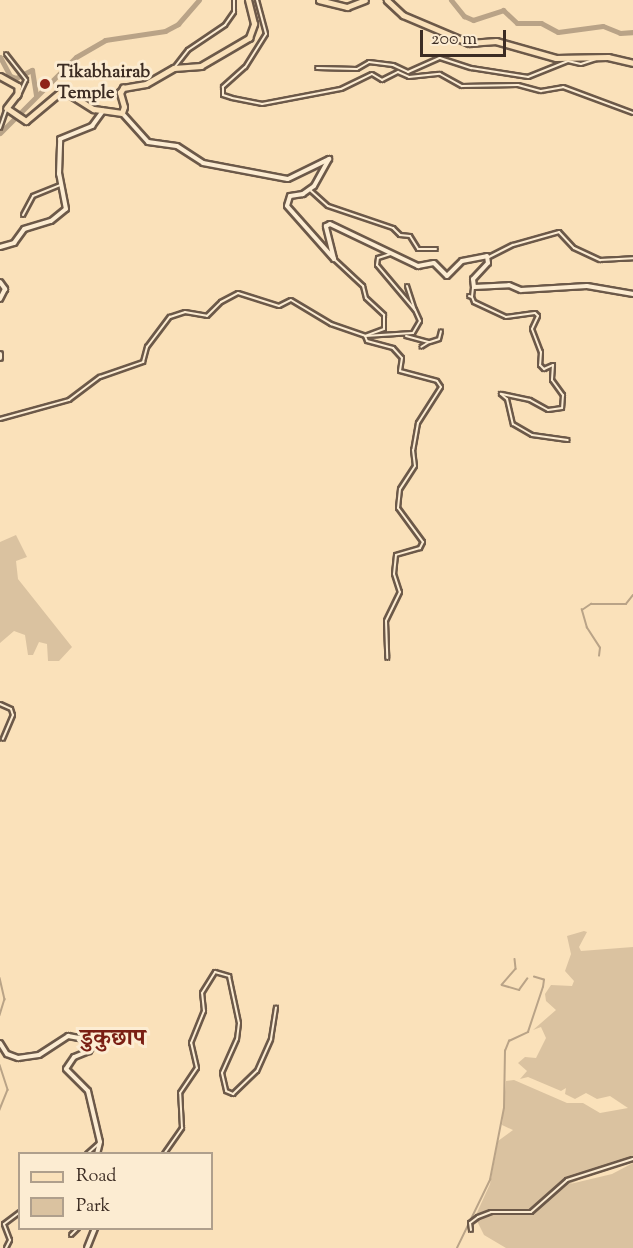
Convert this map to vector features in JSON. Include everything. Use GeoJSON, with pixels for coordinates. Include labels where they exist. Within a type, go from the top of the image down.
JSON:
{"type":"FeatureCollection","features":[{"type":"Feature","properties":{"kind":"main road"},"geometry":{"type":"LineString","coordinates":[[0,76],[18,86],[14,99],[7,108],[26,120],[63,90],[103,111],[122,113],[121,90],[146,84],[174,68],[201,66],[249,38],[254,24],[248,0]]}},
{"type":"Feature","properties":{"kind":"main road"},"geometry":{"type":"LineString","coordinates":[[319,0],[347,7],[365,0]]}},
{"type":"Feature","properties":{"kind":"main road"},"geometry":{"type":"LineString","coordinates":[[387,0],[403,15],[469,44],[496,40],[556,58],[599,58],[633,63]]}},
{"type":"Feature","properties":{"kind":"street"},"geometry":{"type":"LineString","coordinates":[[174,68],[188,50],[225,25],[234,12],[234,0]]}},
{"type":"Feature","properties":{"kind":"street"},"geometry":{"type":"LineString","coordinates":[[257,0],[266,33],[245,67],[223,87],[224,95],[262,104],[341,88],[372,74],[382,80],[398,72]]}},
{"type":"Feature","properties":{"kind":"street"},"geometry":{"type":"LineString","coordinates":[[6,54],[22,71],[26,84],[14,99]]}},
{"type":"Feature","properties":{"kind":"street"},"geometry":{"type":"LineString","coordinates":[[317,68],[357,69],[369,62],[393,65],[408,72],[440,58],[471,69],[528,77],[568,62],[581,64],[599,58]]}},
{"type":"Feature","properties":{"kind":"street"},"geometry":{"type":"LineString","coordinates":[[393,65],[398,72],[409,77],[440,74],[462,86],[518,85],[541,91],[563,87],[633,112]]}},
{"type":"Feature","properties":{"kind":"street"},"geometry":{"type":"LineString","coordinates":[[0,128],[7,108]]}},
{"type":"Feature","properties":{"kind":"street"},"geometry":{"type":"LineString","coordinates":[[0,247],[17,240],[25,228],[51,221],[63,212],[66,204],[62,184],[60,139],[92,126],[103,111]]}},
{"type":"Feature","properties":{"kind":"street"},"geometry":{"type":"LineString","coordinates":[[122,113],[148,142],[177,146],[202,163],[279,177],[296,177],[329,159],[330,163],[309,189],[290,196],[286,206],[334,259],[363,286],[366,298],[384,315],[384,329],[365,336]]}},
{"type":"Feature","properties":{"kind":"street"},"geometry":{"type":"LineString","coordinates":[[23,215],[33,196],[62,184]]}},
{"type":"Feature","properties":{"kind":"street"},"geometry":{"type":"LineString","coordinates":[[309,189],[328,206],[393,228],[400,235],[410,236],[418,249],[436,249]]}},
{"type":"Feature","properties":{"kind":"street"},"geometry":{"type":"LineString","coordinates":[[334,259],[326,226],[330,224],[418,266],[434,264],[447,276],[462,261],[482,255],[489,257],[513,245],[559,232],[574,248],[600,260],[633,258]]}},
{"type":"Feature","properties":{"kind":"street"},"geometry":{"type":"LineString","coordinates":[[396,254],[378,258],[377,266],[415,310]]}},
{"type":"Feature","properties":{"kind":"street"},"geometry":{"type":"LineString","coordinates":[[489,257],[488,263],[473,279],[470,296],[474,302],[506,317],[535,313],[538,316],[532,329],[542,352],[540,365],[544,369],[554,365],[552,380],[563,395],[562,408],[548,410],[530,400],[501,394],[507,399],[513,424],[532,435],[568,440]]}},
{"type":"Feature","properties":{"kind":"street"},"geometry":{"type":"LineString","coordinates":[[473,279],[474,287],[481,289],[499,284],[521,290],[577,285],[633,294]]}},
{"type":"Feature","properties":{"kind":"street"},"geometry":{"type":"LineString","coordinates":[[0,282],[6,289],[0,299]]}},
{"type":"Feature","properties":{"kind":"street"},"geometry":{"type":"LineString","coordinates":[[405,335],[418,330],[420,321],[407,286]]}},
{"type":"Feature","properties":{"kind":"street"},"geometry":{"type":"LineString","coordinates":[[0,419],[70,400],[100,376],[143,362],[147,347],[170,317],[185,312],[207,316],[221,302],[238,293],[279,306],[291,300],[332,324],[365,336],[405,335],[429,342]]}},
{"type":"Feature","properties":{"kind":"street"},"geometry":{"type":"LineString","coordinates":[[421,346],[439,339],[441,331]]}},
{"type":"Feature","properties":{"kind":"street"},"geometry":{"type":"LineString","coordinates":[[365,336],[367,341],[393,348],[402,358],[400,371],[437,381],[441,387],[418,423],[413,450],[415,466],[400,489],[398,508],[423,542],[420,548],[396,555],[394,574],[400,592],[386,621],[387,658]]}},
{"type":"Feature","properties":{"kind":"street"},"geometry":{"type":"LineString","coordinates":[[0,704],[11,709],[13,716],[3,739]]}},
{"type":"Feature","properties":{"kind":"street"},"geometry":{"type":"LineString","coordinates":[[165,1152],[182,1128],[180,1093],[196,1068],[191,1043],[204,1011],[202,993],[215,972],[229,976],[239,1023],[237,1039],[222,1073],[226,1091],[233,1094],[257,1071],[272,1039],[276,1007]]}},
{"type":"Feature","properties":{"kind":"street"},"geometry":{"type":"LineString","coordinates":[[0,1043],[7,1054],[18,1058],[39,1055],[68,1036],[95,1041],[89,1051],[73,1058],[66,1069],[88,1091],[99,1141],[97,1152]]}},
{"type":"Feature","properties":{"kind":"street"},"geometry":{"type":"LineString","coordinates":[[89,1152],[99,1141]]}},
{"type":"Feature","properties":{"kind":"street"},"geometry":{"type":"LineString","coordinates":[[471,1230],[470,1223],[478,1217],[491,1212],[531,1212],[567,1180],[633,1159]]}},
{"type":"Feature","properties":{"kind":"street"},"geometry":{"type":"LineString","coordinates":[[6,1248],[10,1240],[4,1224],[18,1214]]}},
{"type":"Feature","properties":{"kind":"street"},"geometry":{"type":"LineString","coordinates":[[71,1234],[76,1230]]}},
{"type":"Feature","properties":{"kind":"street"},"geometry":{"type":"LineString","coordinates":[[87,1248],[94,1230]]}},
{"type":"Feature","properties":{"kind":"green space"},"geometry":{"type":"Polygon","coordinates":[[[16,535],[27,557],[16,561],[18,579],[72,647],[59,661],[48,661],[47,644],[39,642],[33,655],[28,655],[25,635],[14,631],[0,643],[0,542],[16,535]]]}},
{"type":"Feature","properties":{"kind":"green space"},"geometry":{"type":"Polygon","coordinates":[[[587,932],[579,947],[581,951],[633,947],[633,1160],[618,1162],[570,1184],[612,1174],[633,1163],[633,1248],[506,1248],[484,1235],[475,1217],[490,1184],[498,1141],[513,1130],[502,1125],[506,1081],[514,1080],[567,1103],[583,1103],[600,1113],[628,1108],[610,1096],[597,1099],[586,1093],[575,1099],[565,1094],[566,1088],[561,1091],[528,1077],[520,1079],[527,1071],[518,1063],[525,1057],[536,1058],[546,1038],[541,1027],[533,1030],[556,1010],[546,1001],[545,994],[551,985],[572,986],[574,981],[565,971],[571,954],[567,936],[587,932]]]}},
{"type":"Feature","properties":{"kind":"waterway"},"geometry":{"type":"LineString","coordinates":[[0,133],[76,57],[105,40],[165,31],[178,24],[199,0]]}},
{"type":"Feature","properties":{"kind":"waterway"},"geometry":{"type":"LineString","coordinates":[[451,0],[464,16],[473,20],[503,10],[517,23],[541,23],[558,32],[603,26],[620,33],[633,32]]}},
{"type":"Feature","properties":{"kind":"waterway"},"geometry":{"type":"LineString","coordinates":[[0,57],[10,76],[16,78],[32,70],[36,96]]}},
{"type":"Feature","properties":{"kind":"waterway"},"geometry":{"type":"LineString","coordinates":[[599,656],[600,648],[587,628],[582,610],[591,604],[626,604],[633,595]]}},
{"type":"Feature","properties":{"kind":"waterway"},"geometry":{"type":"LineString","coordinates":[[515,959],[516,969],[502,985],[519,990],[527,979]]}},
{"type":"Feature","properties":{"kind":"waterway"},"geometry":{"type":"LineString","coordinates":[[457,1248],[490,1180],[504,1108],[505,1051],[509,1041],[528,1032],[544,980],[534,977]]}},
{"type":"Feature","properties":{"kind":"waterway"},"geometry":{"type":"LineString","coordinates":[[0,978],[5,999],[0,1015]]}},
{"type":"Feature","properties":{"kind":"waterway"},"geometry":{"type":"LineString","coordinates":[[0,1065],[8,1090],[0,1110]]}},
{"type":"Feature","properties":{"kind":"place","name":"Tikabhairab Temple"},"geometry":{"type":"Point","coordinates":[45,84]}},
{"type":"Feature","properties":{"kind":"district","name":"डुकुछाप"},"geometry":{"type":"Point","coordinates":[113,1040]}}]}
